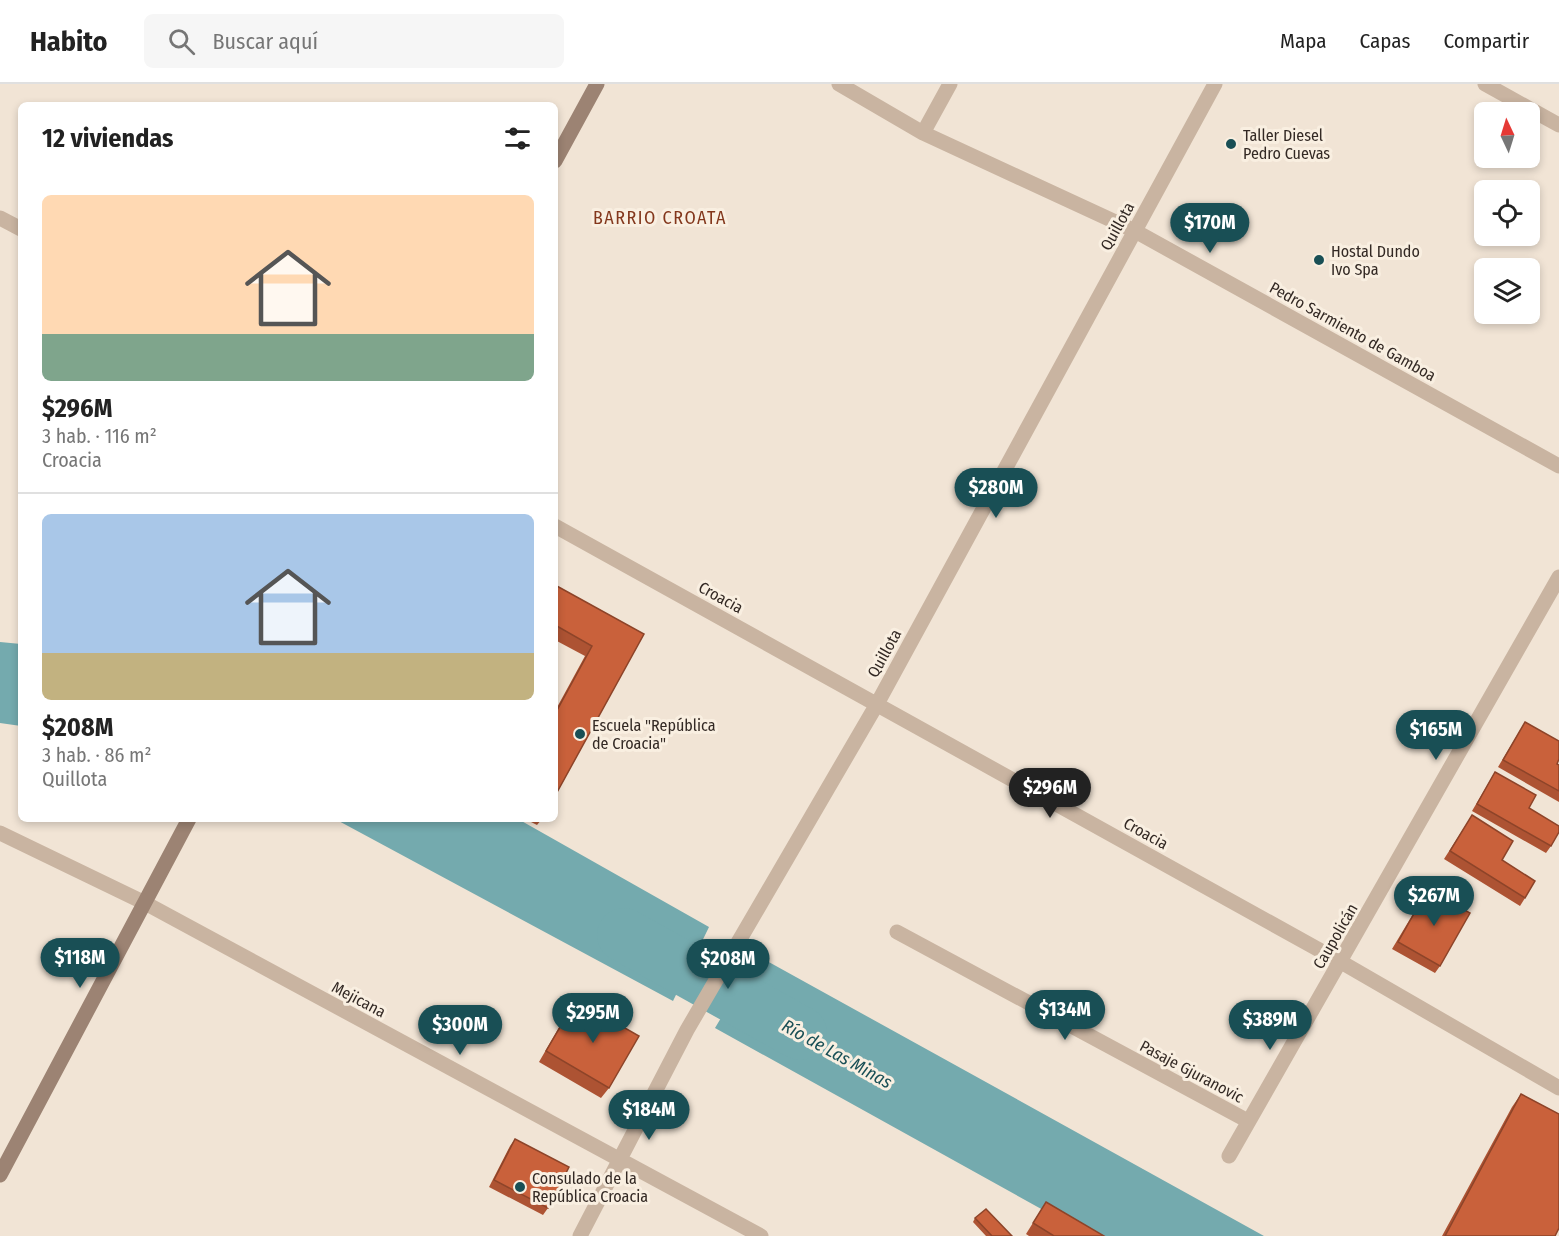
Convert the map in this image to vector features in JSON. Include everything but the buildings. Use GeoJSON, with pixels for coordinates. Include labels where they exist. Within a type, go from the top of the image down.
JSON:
{"type":"FeatureCollection","features":[{"type":"Feature","properties":{"kind":"main road"},"geometry":{"type":"LineString","coordinates":[[558,156],[597,84]]}},
{"type":"Feature","properties":{"kind":"main road"},"geometry":{"type":"LineString","coordinates":[[0,1175],[187,822]]}},
{"type":"Feature","properties":{"kind":"street","name":"Pedro Sarmiento de Gamboa"},"geometry":{"type":"LineString","coordinates":[[839,84],[923,133],[1136,231],[1559,466]]}},
{"type":"Feature","properties":{"kind":"street"},"geometry":{"type":"LineString","coordinates":[[923,133],[950,84]]}},
{"type":"Feature","properties":{"kind":"street","name":"Quillota"},"geometry":{"type":"LineString","coordinates":[[580,1236],[687,1030],[877,704],[1215,84]]}},
{"type":"Feature","properties":{"kind":"street"},"geometry":{"type":"LineString","coordinates":[[1485,84],[1559,125]]}},
{"type":"Feature","properties":{"kind":"street"},"geometry":{"type":"LineString","coordinates":[[0,218],[18,227]]}},
{"type":"Feature","properties":{"kind":"street","name":"Croacia"},"geometry":{"type":"LineString","coordinates":[[558,528],[1341,962],[1559,1088]]}},
{"type":"Feature","properties":{"kind":"street","name":"Caupolicán"},"geometry":{"type":"LineString","coordinates":[[1229,1156],[1559,577]]}},
{"type":"Feature","properties":{"kind":"street","name":"Mejicana"},"geometry":{"type":"LineString","coordinates":[[0,833],[144,903],[761,1236]]}},
{"type":"Feature","properties":{"kind":"street","name":"Pasaje Gjuranovic"},"geometry":{"type":"LineString","coordinates":[[897,932],[1248,1121]]}},
{"type":"Feature","properties":{"kind":"water"},"geometry":{"type":"Polygon","coordinates":[[[0,642],[18,644],[18,726],[0,723],[0,642]]]}},
{"type":"Feature","properties":{"kind":"water"},"geometry":{"type":"Polygon","coordinates":[[[341,822],[523,822],[709,927],[673,1001],[341,822]]]}},
{"type":"Feature","properties":{"kind":"water"},"geometry":{"type":"Polygon","coordinates":[[[758,956],[1264,1236],[1090,1236],[715,1028],[758,956]]]}},
{"type":"Feature","properties":{"kind":"waterway","name":"Río de Las Minas"},"geometry":{"type":"LineString","coordinates":[[624,935],[800,1033]]}},
{"type":"Feature","properties":{"kind":"place","name":"Taller Diesel Pedro Cuevas"},"geometry":{"type":"Point","coordinates":[1231,144]}},
{"type":"Feature","properties":{"kind":"place","name":"Hostal Dundo Ivo Spa"},"geometry":{"type":"Point","coordinates":[1319,260]}},
{"type":"Feature","properties":{"kind":"place","name":"Escuela \"República de Croacia\""},"geometry":{"type":"Point","coordinates":[580,734]}},
{"type":"Feature","properties":{"kind":"place","name":"Consulado de la República Croacia"},"geometry":{"type":"Point","coordinates":[520,1187]}},
{"type":"Feature","properties":{"kind":"district","name":"BARRIO CROATA"},"geometry":{"type":"Point","coordinates":[660,218]}}]}
